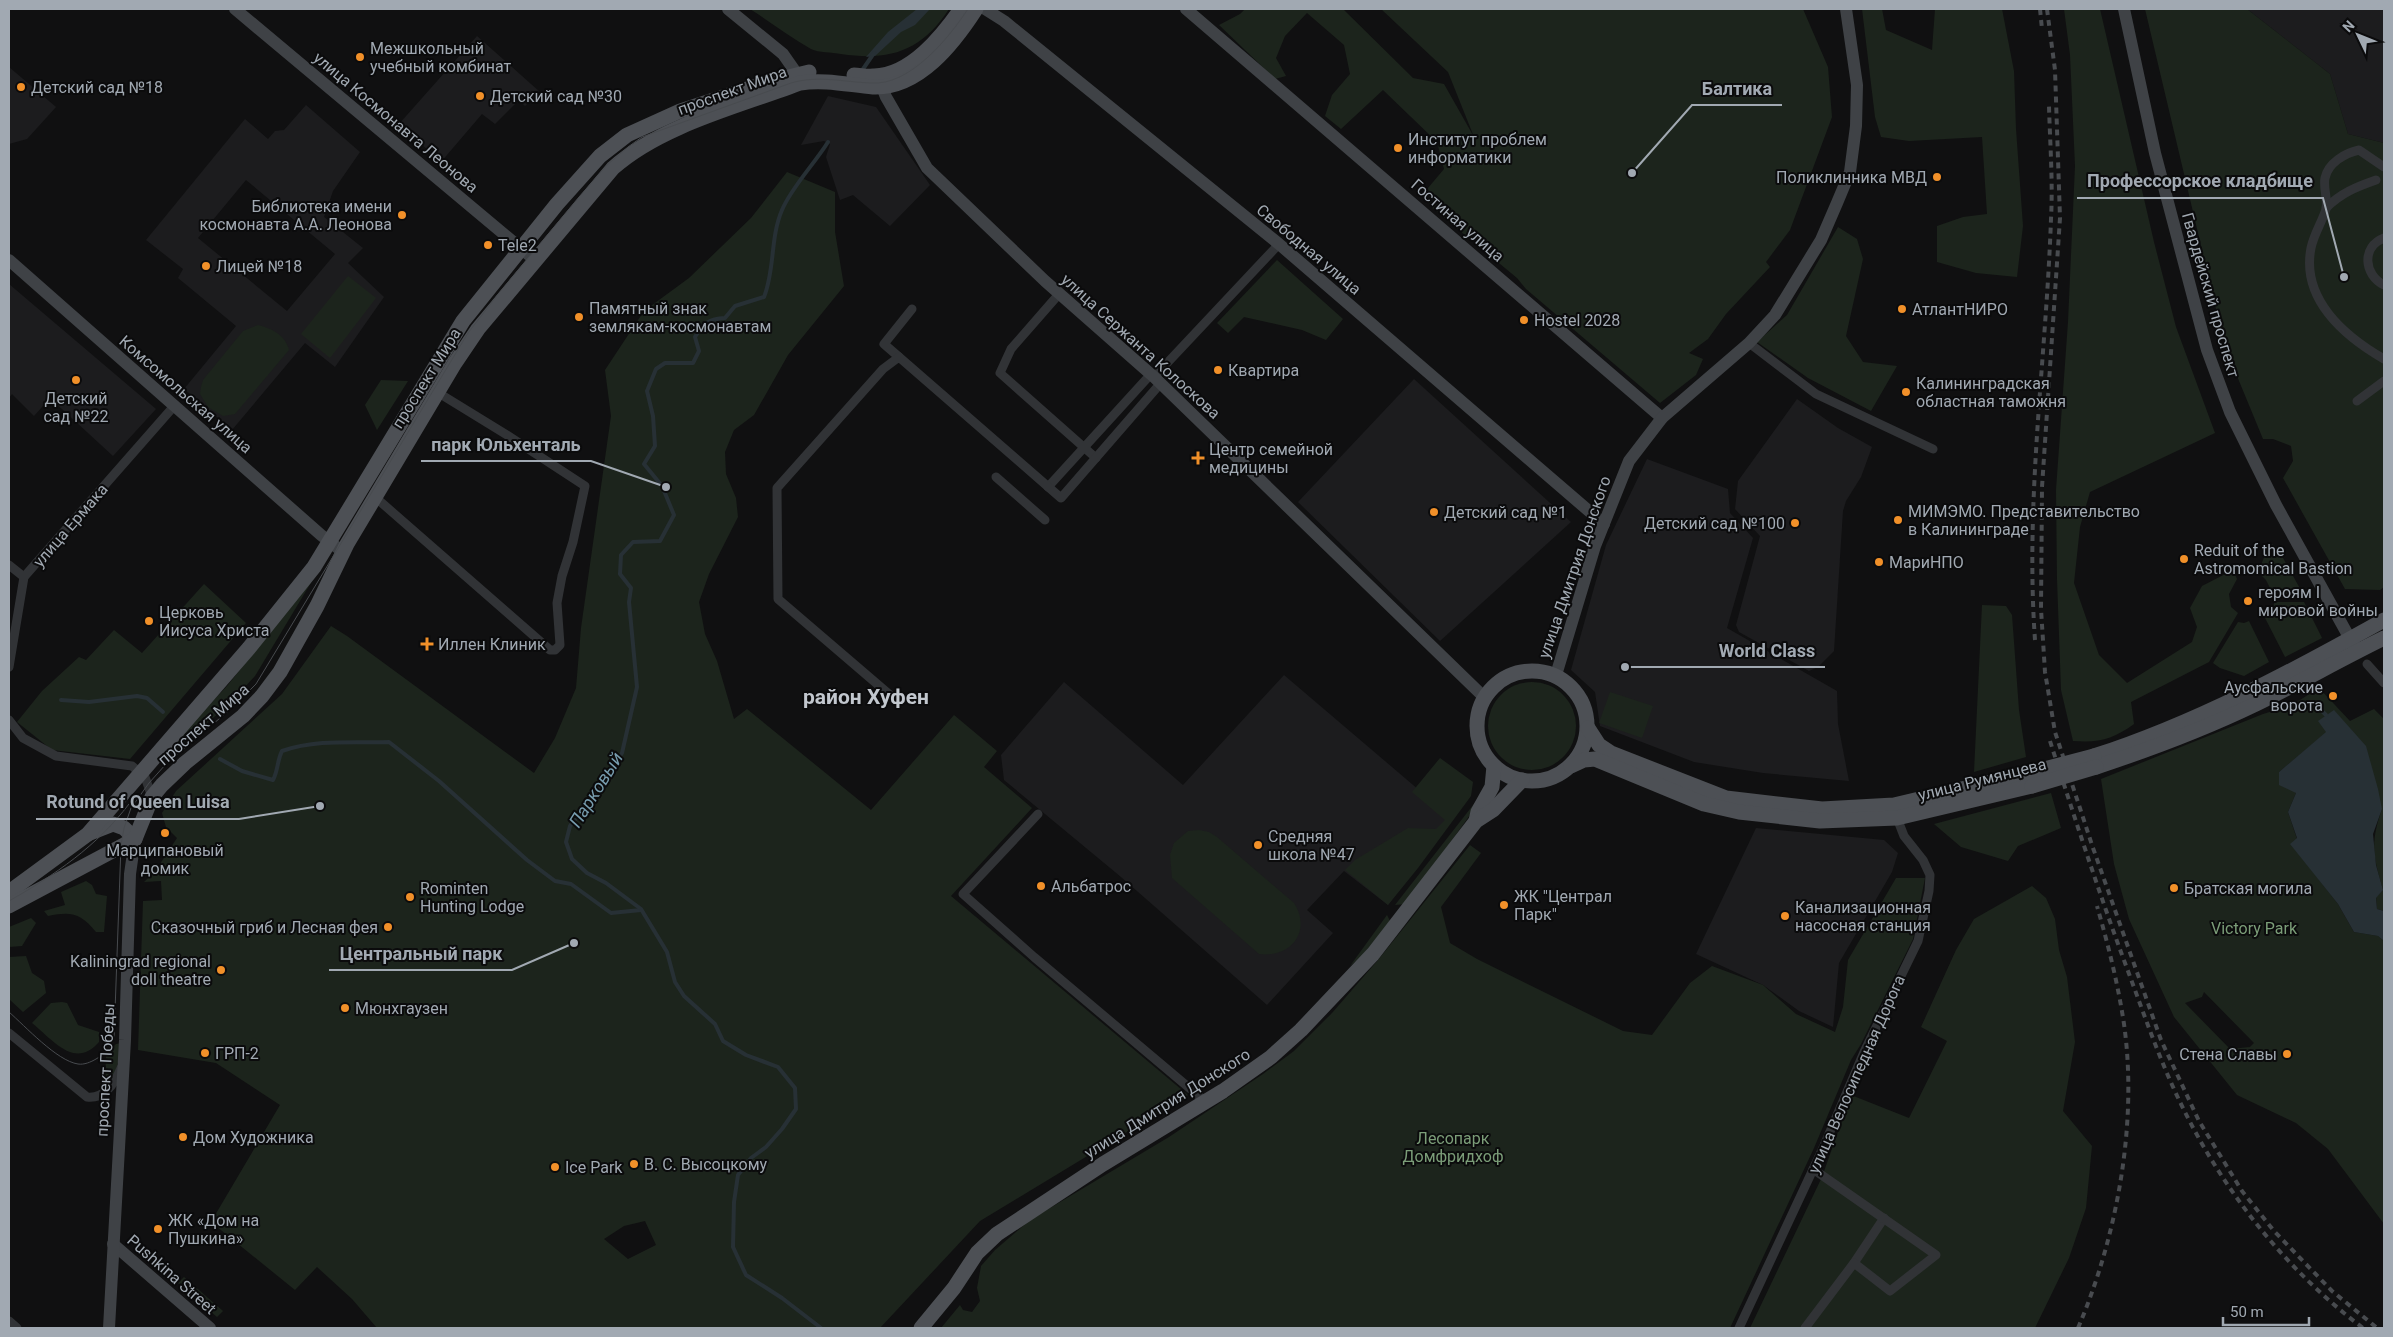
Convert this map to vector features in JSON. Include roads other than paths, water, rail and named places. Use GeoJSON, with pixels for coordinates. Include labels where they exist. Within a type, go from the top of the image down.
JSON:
{"type":"FeatureCollection","features":[{"type":"Feature","properties":{"kind":"main road","name":"улица Космонавта Леонова"},"geometry":{"type":"LineString","coordinates":[[235,9],[536,261]]}},
{"type":"Feature","properties":{"kind":"main road"},"geometry":{"type":"LineString","coordinates":[[728,9],[783,54],[797,74]]}},
{"type":"Feature","properties":{"kind":"main road","name":"проспект Мира"},"geometry":{"type":"LineString","coordinates":[[876,83],[901,68],[937,41],[961,9]]}},
{"type":"Feature","properties":{"kind":"main road","name":"проспект Мира"},"geometry":{"type":"LineString","coordinates":[[9,892],[88,834],[255,640],[314,567],[464,321],[578,179],[600,156],[627,135],[680,111],[797,74],[876,83],[912,78],[946,49],[976,9]]}},
{"type":"Feature","properties":{"kind":"main road","name":"Свободная улица"},"geometry":{"type":"LineString","coordinates":[[985,9],[1004,21],[1279,244],[1604,524]]}},
{"type":"Feature","properties":{"kind":"main road","name":"Гостиная улица"},"geometry":{"type":"LineString","coordinates":[[1186,9],[1662,418]]}},
{"type":"Feature","properties":{"kind":"main road","name":"улица Дмитрия Донского"},"geometry":{"type":"LineString","coordinates":[[1556,675],[1604,524],[1629,461],[1662,418],[1749,343],[1774,315],[1821,240],[1850,172],[1856,126],[1856,85],[1846,9]]}},
{"type":"Feature","properties":{"kind":"main road","name":"Гвардейский проспект"},"geometry":{"type":"LineString","coordinates":[[2124,9],[2155,153],[2207,350],[2230,412],[2276,505],[2353,646]]}},
{"type":"Feature","properties":{"kind":"main road","name":"проспект Мира"},"geometry":{"type":"LineString","coordinates":[[134,839],[152,797],[171,774],[243,716],[262,696],[280,672],[343,552],[437,392],[478,329],[587,198],[630,153],[677,129],[814,76]]}},
{"type":"Feature","properties":{"kind":"main road","name":"улица Сержанта Колоскова"},"geometry":{"type":"LineString","coordinates":[[876,83],[927,168],[1059,294],[1155,379],[1485,698]]}},
{"type":"Feature","properties":{"kind":"main road","name":"Комсомольская улица"},"geometry":{"type":"LineString","coordinates":[[9,260],[330,543],[343,552]]}},
{"type":"Feature","properties":{"kind":"main road","name":"улица Румянцева"},"geometry":{"type":"LineString","coordinates":[[2353,646],[2384,620]]}},
{"type":"Feature","properties":{"kind":"main road","name":"улица Румянцева"},"geometry":{"type":"LineString","coordinates":[[1571,766],[1584,760],[1595,759],[1704,804],[1739,812],[1820,821],[1898,818],[2095,762],[2353,646],[2384,638]]}},
{"type":"Feature","properties":{"kind":"main road","name":"улица Дмитрия Донского"},"geometry":{"type":"LineString","coordinates":[[1536,670],[1556,675],[1573,688],[1584,705],[1588,728],[1584,747],[1571,766],[1556,776],[1540,781],[1522,780],[1508,775],[1494,766],[1484,752],[1478,734],[1478,715],[1485,698],[1498,682],[1516,673],[1536,670]]}},
{"type":"Feature","properties":{"kind":"main road","name":"улица Румянцева"},"geometry":{"type":"LineString","coordinates":[[1588,728],[1599,746],[1611,753],[1707,792],[1735,800],[1822,809],[1894,805],[2031,780]]}},
{"type":"Feature","properties":{"kind":"main road","name":"улица Дмитрия Донского"},"geometry":{"type":"LineString","coordinates":[[1476,821],[1478,812],[1492,787],[1494,766]]}},
{"type":"Feature","properties":{"kind":"main road","name":"улица Дмитрия Донского"},"geometry":{"type":"LineString","coordinates":[[921,1328],[954,1288],[963,1271],[977,1253],[997,1234],[1103,1164],[1206,1102],[1271,1057],[1315,1016],[1373,954],[1476,821],[1492,810],[1522,780]]}},
{"type":"Feature","properties":{"kind":"main road"},"geometry":{"type":"LineString","coordinates":[[9,906],[134,839],[124,828],[113,824],[88,834]]}},
{"type":"Feature","properties":{"kind":"main road","name":"проспект Победы"},"geometry":{"type":"LineString","coordinates":[[109,1328],[130,919],[130,874],[134,839]]}},
{"type":"Feature","properties":{"kind":"main road","name":"Pushkina Street"},"geometry":{"type":"LineString","coordinates":[[113,1244],[210,1328]]}},
{"type":"Feature","properties":{"kind":"street"},"geometry":{"type":"LineString","coordinates":[[2384,167],[2359,150],[2348,152],[2330,166],[2325,178],[2326,208],[2311,249],[2314,289],[2324,309],[2342,329],[2365,347],[2384,358]]}},
{"type":"Feature","properties":{"kind":"street"},"geometry":{"type":"LineString","coordinates":[[2326,208],[2339,196],[2355,187],[2376,180]]}},
{"type":"Feature","properties":{"kind":"street"},"geometry":{"type":"LineString","coordinates":[[2384,238],[2371,248],[2367,260],[2373,277],[2384,284]]}},
{"type":"Feature","properties":{"kind":"street"},"geometry":{"type":"LineString","coordinates":[[1048,487],[1084,448],[1155,379],[1279,244]]}},
{"type":"Feature","properties":{"kind":"street"},"geometry":{"type":"LineString","coordinates":[[1059,294],[1010,349],[1000,373],[1096,458]]}},
{"type":"Feature","properties":{"kind":"street"},"geometry":{"type":"LineString","coordinates":[[912,309],[884,344],[1061,498],[1096,458],[1155,379]]}},
{"type":"Feature","properties":{"kind":"street"},"geometry":{"type":"LineString","coordinates":[[1749,343],[1816,394],[1933,448]]}},
{"type":"Feature","properties":{"kind":"street"},"geometry":{"type":"LineString","coordinates":[[890,695],[778,599],[777,488],[883,370],[899,357]]}},
{"type":"Feature","properties":{"kind":"street"},"geometry":{"type":"LineString","coordinates":[[2357,401],[2384,381]]}},
{"type":"Feature","properties":{"kind":"street"},"geometry":{"type":"LineString","coordinates":[[375,497],[550,650],[555,650],[560,644],[557,603],[585,486],[500,430],[437,392]]}},
{"type":"Feature","properties":{"kind":"street","name":"улица Ермака"},"geometry":{"type":"LineString","coordinates":[[9,667],[24,577],[175,405]]}},
{"type":"Feature","properties":{"kind":"street"},"geometry":{"type":"LineString","coordinates":[[996,477],[1045,520]]}},
{"type":"Feature","properties":{"kind":"street"},"geometry":{"type":"LineString","coordinates":[[9,565],[24,577]]}},
{"type":"Feature","properties":{"kind":"street"},"geometry":{"type":"LineString","coordinates":[[2367,664],[2384,684]]}},
{"type":"Feature","properties":{"kind":"street"},"geometry":{"type":"LineString","coordinates":[[9,720],[23,738],[56,756],[132,766],[142,772],[152,797]]}},
{"type":"Feature","properties":{"kind":"street"},"geometry":{"type":"LineString","coordinates":[[1038,814],[963,894],[1040,962],[1206,1102]]}},
{"type":"Feature","properties":{"kind":"street","name":"улица Велосипедная Дорога"},"geometry":{"type":"LineString","coordinates":[[1739,1328],[1813,1169],[1864,1052],[1918,941],[1929,892],[1930,875],[1923,860],[1904,836],[1898,818]]}},
{"type":"Feature","properties":{"kind":"street"},"geometry":{"type":"LineString","coordinates":[[9,1033],[87,1097],[98,1097],[108,1089],[117,1078],[123,1063]]}},
{"type":"Feature","properties":{"kind":"street"},"geometry":{"type":"LineString","coordinates":[[1813,1169],[1936,1254],[1890,1291],[1854,1263]]}},
{"type":"Feature","properties":{"kind":"street"},"geometry":{"type":"LineString","coordinates":[[1805,1328],[1854,1263],[1884,1218]]}},
{"type":"Feature","properties":{"kind":"street"},"geometry":{"type":"LineString","coordinates":[[9,1321],[17,1328]]}},
{"type":"Feature","properties":{"kind":"waterway","name":"Парковый"},"geometry":{"type":"LineString","coordinates":[[861,72],[874,53]]}},
{"type":"Feature","properties":{"kind":"waterway","name":"Парковый"},"geometry":{"type":"LineString","coordinates":[[821,1328],[782,1298],[746,1275],[733,1247],[734,1202],[738,1175],[751,1158],[766,1147],[782,1129],[796,1109],[795,1088],[778,1067],[746,1055],[723,1041],[715,1024],[684,996],[675,982],[667,952],[641,909],[606,883],[587,873],[572,859],[566,842],[570,826],[600,787],[622,753],[637,687],[629,602],[631,588],[620,574],[621,555],[633,542],[660,541],[674,515],[662,486],[644,464],[655,446],[653,416],[647,391],[656,369],[665,363],[693,363],[699,351],[695,337],[704,325],[715,319],[725,318],[735,306],[764,297],[770,276],[778,221],[782,210],[791,193],[828,142]]}},
{"type":"Feature","properties":{"kind":"waterway"},"geometry":{"type":"LineString","coordinates":[[61,700],[89,702],[137,696],[147,698],[163,712]]}},
{"type":"Feature","properties":{"kind":"waterway"},"geometry":{"type":"LineString","coordinates":[[2320,709],[2326,715]]}},
{"type":"Feature","properties":{"kind":"waterway"},"geometry":{"type":"LineString","coordinates":[[220,759],[242,771],[273,780],[282,751],[322,743],[389,742],[439,781],[527,860],[555,881],[571,884],[611,913],[641,910]]}},
{"type":"Feature","properties":{"kind":"tram line"},"geometry":{"type":"LineString","coordinates":[[9,1012],[51,1050],[61,1057],[78,1064],[92,1061],[105,1053],[109,1048],[114,1039],[121,845],[124,828],[131,808],[166,764],[233,707],[256,684],[468,333],[499,293],[607,165],[642,137],[791,83],[811,79],[871,83],[886,82],[900,77],[914,69],[927,58],[950,33],[968,9]]}},
{"type":"Feature","properties":{"kind":"tram line"},"geometry":{"type":"LineString","coordinates":[[9,901],[43,881],[89,846],[117,819],[129,804]]}},
{"type":"Feature","properties":{"kind":"railway"},"geometry":{"type":"LineString","coordinates":[[2040,9],[2042,29]]}},
{"type":"Feature","properties":{"kind":"railway"},"geometry":{"type":"LineString","coordinates":[[2047,9],[2055,70],[2060,218],[2042,487],[2041,609],[2045,672],[2055,732],[2093,848],[2161,1040],[2199,1121],[2242,1191],[2274,1231],[2332,1291],[2377,1328]]}},
{"type":"Feature","properties":{"kind":"railway"},"geometry":{"type":"LineString","coordinates":[[2035,640],[2033,587],[2034,482],[2051,219],[2052,177],[2049,106]]}},
{"type":"Feature","properties":{"kind":"railway"},"geometry":{"type":"LineString","coordinates":[[2050,741],[2115,936],[2158,1052],[2181,1104],[2198,1136],[2216,1168],[2237,1198],[2283,1255],[2308,1281],[2363,1328]]}},
{"type":"Feature","properties":{"kind":"railway"},"geometry":{"type":"LineString","coordinates":[[2078,1328],[2104,1256],[2113,1218],[2126,1140],[2128,1100],[2128,1062],[2124,1024],[2119,994],[2097,906]]}},
{"type":"Feature","properties":{"kind":"place","name":"Межшкольный учебный комбинат"},"geometry":{"type":"Point","coordinates":[360,57]}},
{"type":"Feature","properties":{"kind":"place","name":"Детский сад №18"},"geometry":{"type":"Point","coordinates":[21,87]}},
{"type":"Feature","properties":{"kind":"place","name":"Детский сад №30"},"geometry":{"type":"Point","coordinates":[480,96]}},
{"type":"Feature","properties":{"kind":"place","name":"Институт проблем информатики"},"geometry":{"type":"Point","coordinates":[1398,148]}},
{"type":"Feature","properties":{"kind":"place","name":"Балтика"},"geometry":{"type":"Point","coordinates":[1632,173]}},
{"type":"Feature","properties":{"kind":"place","name":"Поликлинника МВД"},"geometry":{"type":"Point","coordinates":[1937,177]}},
{"type":"Feature","properties":{"kind":"place","name":"Библиотека имени космонавта А.А. Леонова"},"geometry":{"type":"Point","coordinates":[402,215]}},
{"type":"Feature","properties":{"kind":"place","name":"Tele2"},"geometry":{"type":"Point","coordinates":[488,245]}},
{"type":"Feature","properties":{"kind":"place","name":"Лицей №18"},"geometry":{"type":"Point","coordinates":[206,266]}},
{"type":"Feature","properties":{"kind":"place","name":"Профессорское кладбище"},"geometry":{"type":"Point","coordinates":[2344,277]}},
{"type":"Feature","properties":{"kind":"place","name":"АтлантНИРО"},"geometry":{"type":"Point","coordinates":[1902,309]}},
{"type":"Feature","properties":{"kind":"place","name":"Памятный знак землякам-космонавтам"},"geometry":{"type":"Point","coordinates":[579,317]}},
{"type":"Feature","properties":{"kind":"place","name":"Hostel 2028"},"geometry":{"type":"Point","coordinates":[1524,320]}},
{"type":"Feature","properties":{"kind":"place","name":"Квартира"},"geometry":{"type":"Point","coordinates":[1218,370]}},
{"type":"Feature","properties":{"kind":"place","name":"Детский сад №22"},"geometry":{"type":"Point","coordinates":[76,380]}},
{"type":"Feature","properties":{"kind":"place","name":"Калининградская областная таможня"},"geometry":{"type":"Point","coordinates":[1906,392]}},
{"type":"Feature","properties":{"kind":"place","name":"Центр семейной медицины"},"geometry":{"type":"Point","coordinates":[1198,458]}},
{"type":"Feature","properties":{"kind":"place","name":"парк Юльхенталь"},"geometry":{"type":"Point","coordinates":[666,487]}},
{"type":"Feature","properties":{"kind":"place","name":"Детский сад №1"},"geometry":{"type":"Point","coordinates":[1434,512]}},
{"type":"Feature","properties":{"kind":"place","name":"МИМЭМО. Представительство в Калининграде"},"geometry":{"type":"Point","coordinates":[1898,520]}},
{"type":"Feature","properties":{"kind":"place","name":"Детский сад №100"},"geometry":{"type":"Point","coordinates":[1795,523]}},
{"type":"Feature","properties":{"kind":"place","name":"Reduit of the Astromomical Bastion"},"geometry":{"type":"Point","coordinates":[2184,559]}},
{"type":"Feature","properties":{"kind":"place","name":"МариНПО"},"geometry":{"type":"Point","coordinates":[1879,562]}},
{"type":"Feature","properties":{"kind":"place","name":"героям I мировой войны"},"geometry":{"type":"Point","coordinates":[2248,601]}},
{"type":"Feature","properties":{"kind":"place","name":"Церковь Иисуса Христа"},"geometry":{"type":"Point","coordinates":[149,621]}},
{"type":"Feature","properties":{"kind":"place","name":"Иллен Клиник"},"geometry":{"type":"Point","coordinates":[427,644]}},
{"type":"Feature","properties":{"kind":"place","name":"World Class"},"geometry":{"type":"Point","coordinates":[1625,667]}},
{"type":"Feature","properties":{"kind":"place","name":"Аусфальские ворота"},"geometry":{"type":"Point","coordinates":[2333,696]}},
{"type":"Feature","properties":{"kind":"place","name":"Rotund of Queen Luisa"},"geometry":{"type":"Point","coordinates":[320,806]}},
{"type":"Feature","properties":{"kind":"place","name":"Марципановый домик"},"geometry":{"type":"Point","coordinates":[165,833]}},
{"type":"Feature","properties":{"kind":"place","name":"Средняя школа №47"},"geometry":{"type":"Point","coordinates":[1258,845]}},
{"type":"Feature","properties":{"kind":"place","name":"Альбатрос"},"geometry":{"type":"Point","coordinates":[1041,886]}},
{"type":"Feature","properties":{"kind":"place","name":"Братская могила"},"geometry":{"type":"Point","coordinates":[2174,888]}},
{"type":"Feature","properties":{"kind":"place","name":"Rominten Hunting Lodge"},"geometry":{"type":"Point","coordinates":[410,897]}},
{"type":"Feature","properties":{"kind":"place","name":"ЖК \"Централ Парк\""},"geometry":{"type":"Point","coordinates":[1504,905]}},
{"type":"Feature","properties":{"kind":"place","name":"Канализационная насосная станция"},"geometry":{"type":"Point","coordinates":[1785,916]}},
{"type":"Feature","properties":{"kind":"place","name":"Сказочный гриб и Лесная фея"},"geometry":{"type":"Point","coordinates":[388,927]}},
{"type":"Feature","properties":{"kind":"place","name":"Центральный парк"},"geometry":{"type":"Point","coordinates":[574,943]}},
{"type":"Feature","properties":{"kind":"place","name":"Kaliningrad regional doll theatre"},"geometry":{"type":"Point","coordinates":[221,970]}},
{"type":"Feature","properties":{"kind":"place","name":"Мюнхгаузен"},"geometry":{"type":"Point","coordinates":[345,1008]}},
{"type":"Feature","properties":{"kind":"place","name":"ГРП-2"},"geometry":{"type":"Point","coordinates":[205,1053]}},
{"type":"Feature","properties":{"kind":"place","name":"Стена Славы"},"geometry":{"type":"Point","coordinates":[2287,1054]}},
{"type":"Feature","properties":{"kind":"place","name":"Дом Художника"},"geometry":{"type":"Point","coordinates":[183,1137]}},
{"type":"Feature","properties":{"kind":"place","name":"В. С. Высоцкому"},"geometry":{"type":"Point","coordinates":[634,1164]}},
{"type":"Feature","properties":{"kind":"place","name":"Ice Park"},"geometry":{"type":"Point","coordinates":[555,1167]}},
{"type":"Feature","properties":{"kind":"place","name":"ЖК «Дом на Пушкина»"},"geometry":{"type":"Point","coordinates":[158,1229]}},
{"type":"Feature","properties":{"kind":"district","name":"район Хуфен"},"geometry":{"type":"Point","coordinates":[866,697]}},
{"type":"Feature","properties":{"kind":"park label","name":"Victory Park"},"geometry":{"type":"Point","coordinates":[2254,928]}},
{"type":"Feature","properties":{"kind":"park label","name":"Лесопарк Домфридхоф"},"geometry":{"type":"Point","coordinates":[1453,1147]}}]}
